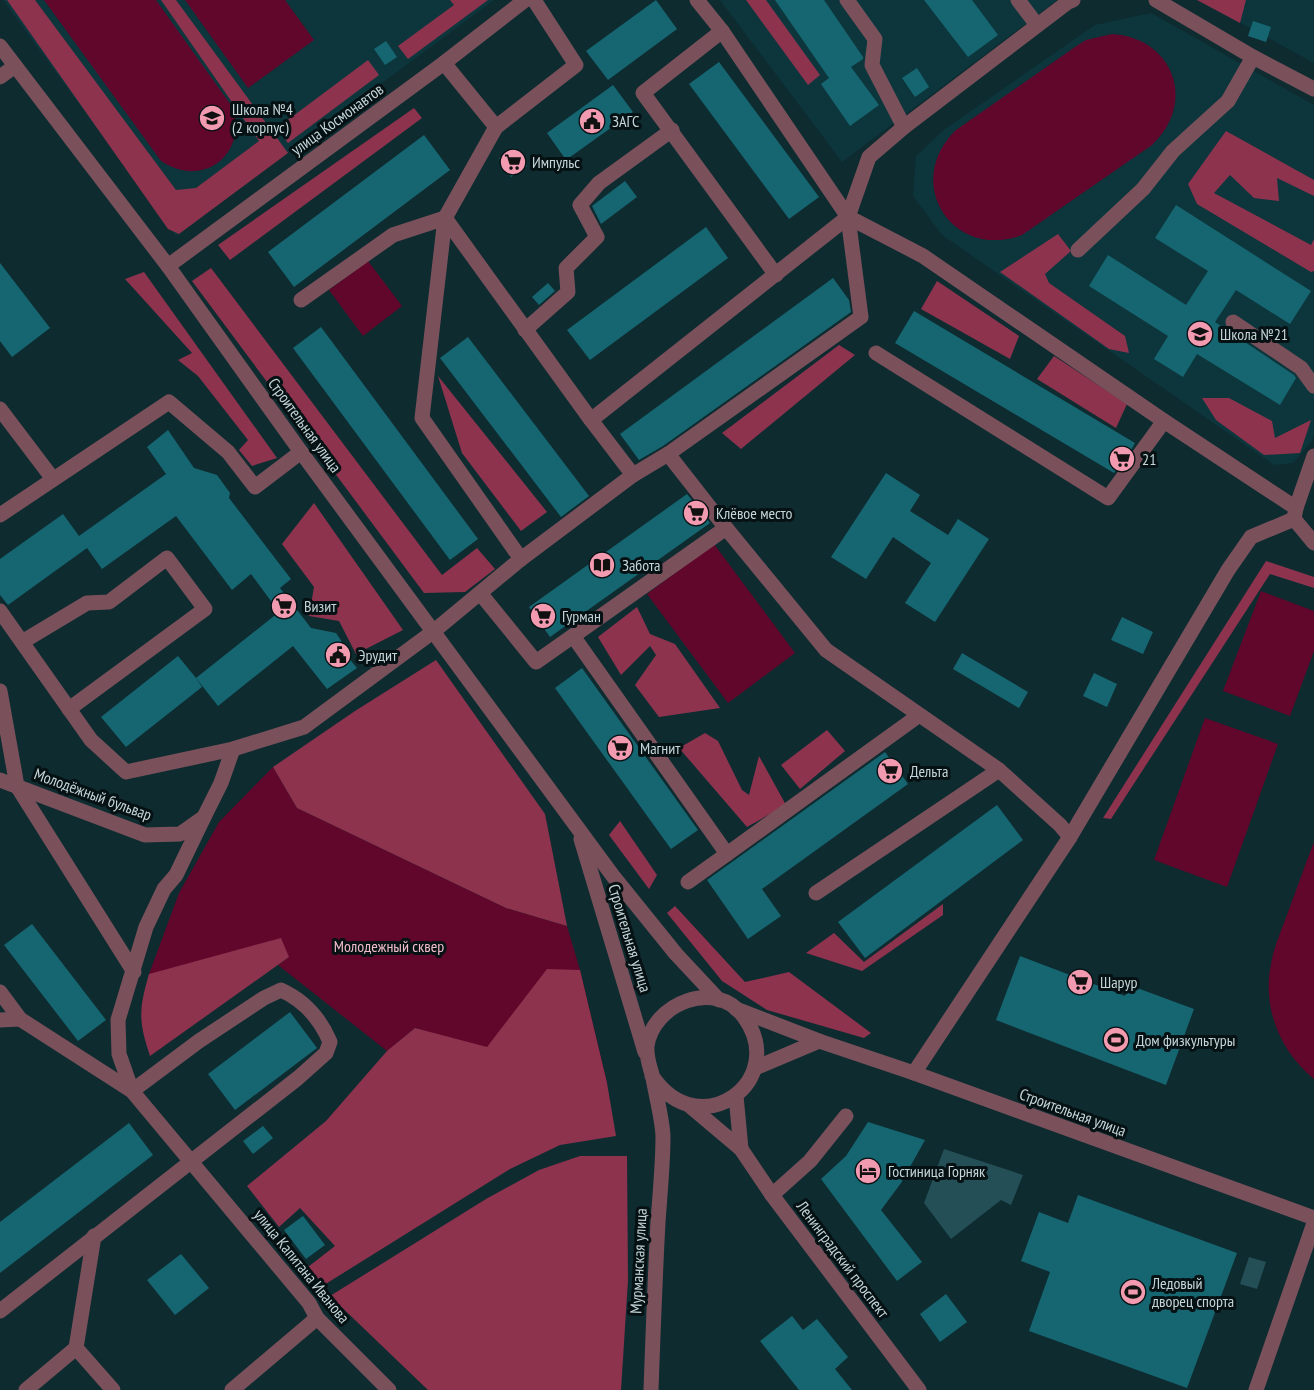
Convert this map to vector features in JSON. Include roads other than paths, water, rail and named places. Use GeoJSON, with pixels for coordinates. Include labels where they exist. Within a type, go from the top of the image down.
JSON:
{"type":"FeatureCollection","features":[{"type":"Feature","properties":{"kind":"street","name":"улица Космонавтов"},"geometry":{"type":"LineString","coordinates":[[168,266],[444,63],[525,0]]}},
{"type":"Feature","properties":{"kind":"street"},"geometry":{"type":"LineString","coordinates":[[521,559],[422,418],[445,218],[496,127],[576,65],[534,0]]}},
{"type":"Feature","properties":{"kind":"street"},"geometry":{"type":"LineString","coordinates":[[697,0],[722,31],[848,217],[923,256],[1164,421],[1295,513],[1314,543]]}},
{"type":"Feature","properties":{"kind":"street"},"geometry":{"type":"LineString","coordinates":[[846,0],[875,39],[872,65],[904,127]]}},
{"type":"Feature","properties":{"kind":"street"},"geometry":{"type":"LineString","coordinates":[[1018,0],[1037,25]]}},
{"type":"Feature","properties":{"kind":"street"},"geometry":{"type":"LineString","coordinates":[[0,611],[92,740],[126,772],[233,750],[304,727],[434,631],[521,559],[633,475],[668,454],[861,317],[848,217],[868,157],[1037,25],[1073,0]]}},
{"type":"Feature","properties":{"kind":"street"},"geometry":{"type":"LineString","coordinates":[[1156,0],[1252,57],[1313,88]]}},
{"type":"Feature","properties":{"kind":"street"},"geometry":{"type":"LineString","coordinates":[[722,31],[643,93],[776,275]]}},
{"type":"Feature","properties":{"kind":"street","name":"Строительная улица"},"geometry":{"type":"LineString","coordinates":[[0,46],[168,266],[301,452],[613,876],[676,954],[719,1000]]}},
{"type":"Feature","properties":{"kind":"street"},"geometry":{"type":"LineString","coordinates":[[1078,250],[1143,189],[1173,151],[1228,101],[1252,57]]}},
{"type":"Feature","properties":{"kind":"street"},"geometry":{"type":"LineString","coordinates":[[444,63],[496,127]]}},
{"type":"Feature","properties":{"kind":"street"},"geometry":{"type":"LineString","coordinates":[[0,77],[15,66]]}},
{"type":"Feature","properties":{"kind":"street"},"geometry":{"type":"LineString","coordinates":[[525,330],[568,292],[566,268],[597,237],[580,205],[599,183],[672,130]]}},
{"type":"Feature","properties":{"kind":"street"},"geometry":{"type":"LineString","coordinates":[[591,420],[848,217]]}},
{"type":"Feature","properties":{"kind":"street"},"geometry":{"type":"LineString","coordinates":[[301,300],[393,235],[445,218]]}},
{"type":"Feature","properties":{"kind":"street"},"geometry":{"type":"LineString","coordinates":[[445,218],[633,475]]}},
{"type":"Feature","properties":{"kind":"street"},"geometry":{"type":"LineString","coordinates":[[1233,322],[1301,368],[1314,386]]}},
{"type":"Feature","properties":{"kind":"street"},"geometry":{"type":"LineString","coordinates":[[876,353],[1108,498],[1164,421]]}},
{"type":"Feature","properties":{"kind":"street"},"geometry":{"type":"LineString","coordinates":[[0,515],[169,402],[228,452],[255,487],[301,452]]}},
{"type":"Feature","properties":{"kind":"street"},"geometry":{"type":"LineString","coordinates":[[0,409],[53,479]]}},
{"type":"Feature","properties":{"kind":"street"},"geometry":{"type":"LineString","coordinates":[[668,454],[826,650],[999,770],[1060,825],[1070,837]]}},
{"type":"Feature","properties":{"kind":"street"},"geometry":{"type":"LineString","coordinates":[[914,1073],[1070,837],[1228,570],[1251,537],[1295,513],[1314,456]]}},
{"type":"Feature","properties":{"kind":"street"},"geometry":{"type":"LineString","coordinates":[[480,593],[536,662],[726,528]]}},
{"type":"Feature","properties":{"kind":"street"},"geometry":{"type":"LineString","coordinates":[[22,642],[87,603],[108,602],[167,558],[205,609],[69,709]]}},
{"type":"Feature","properties":{"kind":"street"},"geometry":{"type":"LineString","coordinates":[[573,636],[728,854]]}},
{"type":"Feature","properties":{"kind":"street"},"geometry":{"type":"LineString","coordinates":[[0,691],[17,786],[134,972]]}},
{"type":"Feature","properties":{"kind":"street"},"geometry":{"type":"LineString","coordinates":[[688,882],[918,716]]}},
{"type":"Feature","properties":{"kind":"street","name":"Молодёжный бульвар"},"geometry":{"type":"LineString","coordinates":[[0,780],[145,835],[180,834],[204,817],[221,783],[233,750]]}},
{"type":"Feature","properties":{"kind":"street"},"geometry":{"type":"LineString","coordinates":[[816,893],[999,770]]}},
{"type":"Feature","properties":{"kind":"street"},"geometry":{"type":"LineString","coordinates":[[0,789],[17,786]]}},
{"type":"Feature","properties":{"kind":"street"},"geometry":{"type":"LineString","coordinates":[[132,1091],[119,1054],[118,1020],[146,927],[164,889],[176,874],[204,817]]}},
{"type":"Feature","properties":{"kind":"street","name":"Строительная улица"},"geometry":{"type":"LineString","coordinates":[[577,828],[648,1059]]}},
{"type":"Feature","properties":{"kind":"street"},"geometry":{"type":"LineString","coordinates":[[0,1311],[93,1236],[298,1078],[326,1053],[330,1042],[311,1010],[292,995],[281,990],[264,998],[199,1041],[132,1091]]}},
{"type":"Feature","properties":{"kind":"street"},"geometry":{"type":"LineString","coordinates":[[0,992],[20,1019],[132,1091]]}},
{"type":"Feature","properties":{"kind":"street"},"geometry":{"type":"LineString","coordinates":[[652,1076],[661,1089],[683,1103],[716,1106],[736,1096],[749,1082],[755,1068],[757,1050],[753,1033],[744,1016],[719,1000],[699,998],[680,1002],[668,1009],[653,1028],[648,1046],[648,1059],[663,1134]]}},
{"type":"Feature","properties":{"kind":"street","name":"Строительная улица"},"geometry":{"type":"LineString","coordinates":[[736,1009],[819,1041],[914,1073],[1314,1218]]}},
{"type":"Feature","properties":{"kind":"street"},"geometry":{"type":"LineString","coordinates":[[0,1020],[20,1019]]}},
{"type":"Feature","properties":{"kind":"street"},"geometry":{"type":"LineString","coordinates":[[755,1068],[819,1041]]}},
{"type":"Feature","properties":{"kind":"street","name":"улица Капитана Иванова"},"geometry":{"type":"LineString","coordinates":[[132,1091],[309,1303],[317,1318],[389,1390]]}},
{"type":"Feature","properties":{"kind":"street","name":"Ленинградский проспект"},"geometry":{"type":"LineString","coordinates":[[736,1096],[741,1149]]}},
{"type":"Feature","properties":{"kind":"street"},"geometry":{"type":"LineString","coordinates":[[663,1134],[683,1103]]}},
{"type":"Feature","properties":{"kind":"street","name":"Ленинградский проспект"},"geometry":{"type":"LineString","coordinates":[[683,1103],[741,1149],[772,1195],[919,1390]]}},
{"type":"Feature","properties":{"kind":"street"},"geometry":{"type":"LineString","coordinates":[[772,1195],[810,1161],[846,1116]]}},
{"type":"Feature","properties":{"kind":"street","name":"Мурманская улица"},"geometry":{"type":"LineString","coordinates":[[651,1390],[663,1134]]}},
{"type":"Feature","properties":{"kind":"street"},"geometry":{"type":"LineString","coordinates":[[1256,1390],[1314,1223]]}},
{"type":"Feature","properties":{"kind":"street"},"geometry":{"type":"LineString","coordinates":[[26,1390],[76,1348],[93,1236]]}},
{"type":"Feature","properties":{"kind":"street"},"geometry":{"type":"LineString","coordinates":[[232,1390],[317,1318]]}},
{"type":"Feature","properties":{"kind":"street"},"geometry":{"type":"LineString","coordinates":[[76,1348],[113,1390]]}},
{"type":"Feature","properties":{"kind":"place","name":"Школа №4 (2 корпус)"},"geometry":{"type":"Point","coordinates":[212,118]}},
{"type":"Feature","properties":{"kind":"place","name":"ЗАГС"},"geometry":{"type":"Point","coordinates":[592,121]}},
{"type":"Feature","properties":{"kind":"place","name":"Импульс"},"geometry":{"type":"Point","coordinates":[513,162]}},
{"type":"Feature","properties":{"kind":"place","name":"Школа №21"},"geometry":{"type":"Point","coordinates":[1200,334]}},
{"type":"Feature","properties":{"kind":"place","name":"21"},"geometry":{"type":"Point","coordinates":[1122,459]}},
{"type":"Feature","properties":{"kind":"place","name":"Клёвое место"},"geometry":{"type":"Point","coordinates":[696,513]}},
{"type":"Feature","properties":{"kind":"place","name":"Забота"},"geometry":{"type":"Point","coordinates":[602,565]}},
{"type":"Feature","properties":{"kind":"place","name":"Визит"},"geometry":{"type":"Point","coordinates":[284,606]}},
{"type":"Feature","properties":{"kind":"place","name":"Гурман"},"geometry":{"type":"Point","coordinates":[543,616]}},
{"type":"Feature","properties":{"kind":"place","name":"Эрудит"},"geometry":{"type":"Point","coordinates":[338,655]}},
{"type":"Feature","properties":{"kind":"place","name":"Магнит"},"geometry":{"type":"Point","coordinates":[620,748]}},
{"type":"Feature","properties":{"kind":"place","name":"Дельта"},"geometry":{"type":"Point","coordinates":[890,771]}},
{"type":"Feature","properties":{"kind":"place","name":"Шарур"},"geometry":{"type":"Point","coordinates":[1080,982]}},
{"type":"Feature","properties":{"kind":"place","name":"Дом физкультуры"},"geometry":{"type":"Point","coordinates":[1116,1040]}},
{"type":"Feature","properties":{"kind":"place","name":"Гостиница Горняк"},"geometry":{"type":"Point","coordinates":[868,1171]}},
{"type":"Feature","properties":{"kind":"place","name":"Ледовый дворец спорта"},"geometry":{"type":"Point","coordinates":[1133,1292]}},
{"type":"Feature","properties":{"kind":"park label","name":"Молодежный сквер"},"geometry":{"type":"Point","coordinates":[389,946]}}]}
